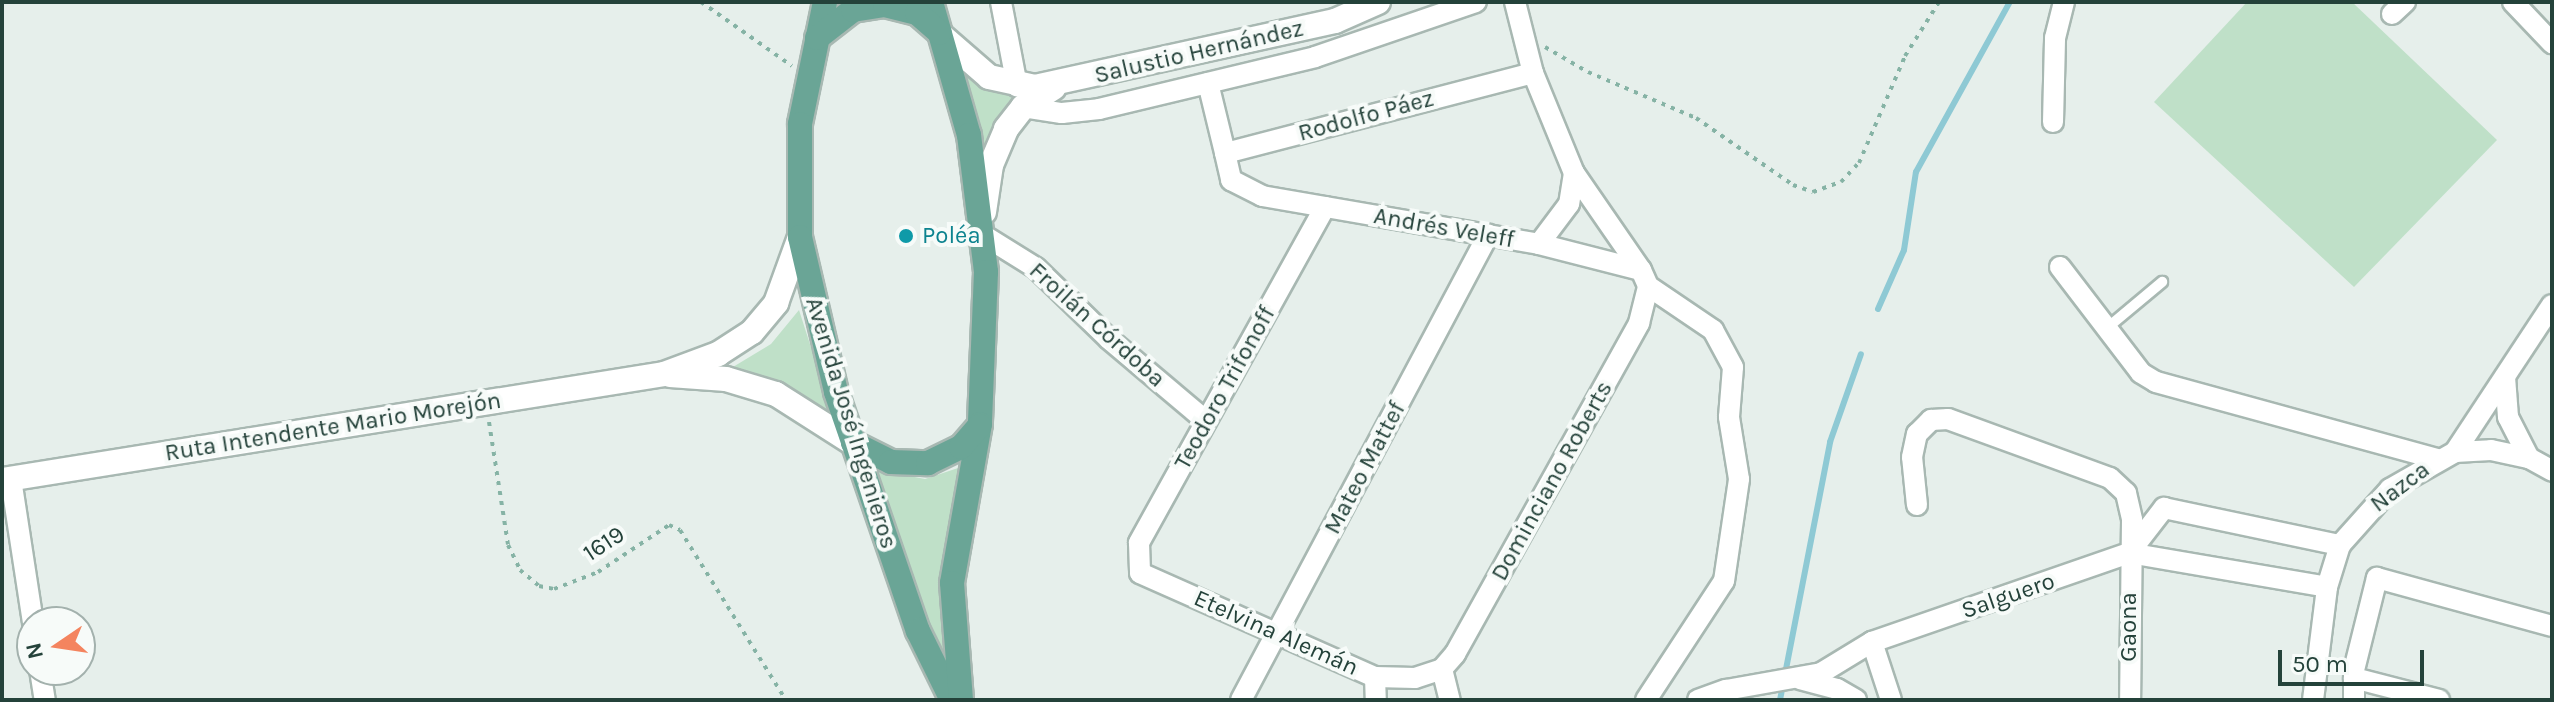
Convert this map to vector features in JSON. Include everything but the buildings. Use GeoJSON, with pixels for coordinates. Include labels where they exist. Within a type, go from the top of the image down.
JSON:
{"type":"FeatureCollection","features":[{"type":"Feature","properties":{"kind":"main road","name":"Avenida José Ingenieros"},"geometry":{"type":"LineString","coordinates":[[825,2],[807,76],[797,152],[800,237],[822,341],[853,443],[918,631],[952,700]]}},
{"type":"Feature","properties":{"kind":"main road"},"geometry":{"type":"LineString","coordinates":[[931,2],[969,135],[983,235],[987,336],[980,424],[952,583],[961,700]]}},
{"type":"Feature","properties":{"kind":"main road","name":"Salustio Hernández"},"geometry":{"type":"LineString","coordinates":[[1020,96],[1335,21],[1378,2]]}},
{"type":"Feature","properties":{"kind":"main road"},"geometry":{"type":"LineString","coordinates":[[816,40],[853,10],[885,5],[917,13],[981,72],[1020,96],[991,165],[983,235]]}},
{"type":"Feature","properties":{"kind":"main road"},"geometry":{"type":"LineString","coordinates":[[664,374],[718,354],[752,332],[776,303],[800,237]]}},
{"type":"Feature","properties":{"kind":"main road"},"geometry":{"type":"LineString","coordinates":[[664,374],[726,379],[763,389],[797,404],[853,443],[891,462],[928,463],[961,447],[980,424]]}},
{"type":"Feature","properties":{"kind":"main road","name":"Ruta Intendente Mario Morejón"},"geometry":{"type":"LineString","coordinates":[[7,479],[664,374]]}},
{"type":"Feature","properties":{"kind":"street"},"geometry":{"type":"LineString","coordinates":[[1001,2],[1020,96],[1062,113],[1099,109],[1329,53],[1476,2]]}},
{"type":"Feature","properties":{"kind":"street"},"geometry":{"type":"LineString","coordinates":[[1515,2],[1533,73],[1574,173],[1644,278],[1713,330],[1733,367],[1729,417],[1739,479],[1724,581],[1646,700]]}},
{"type":"Feature","properties":{"kind":"street"},"geometry":{"type":"LineString","coordinates":[[2053,122],[2055,38],[2064,2]]}},
{"type":"Feature","properties":{"kind":"street"},"geometry":{"type":"LineString","coordinates":[[2513,2],[2552,43]]}},
{"type":"Feature","properties":{"kind":"street","name":"Rodolfo Páez"},"geometry":{"type":"LineString","coordinates":[[1225,153],[1533,73]]}},
{"type":"Feature","properties":{"kind":"street"},"geometry":{"type":"LineString","coordinates":[[1208,83],[1225,153]]}},
{"type":"Feature","properties":{"kind":"street","name":"Andrés Veleff"},"geometry":{"type":"LineString","coordinates":[[1225,153],[1231,180],[1262,196],[1539,244],[1644,278]]}},
{"type":"Feature","properties":{"kind":"street"},"geometry":{"type":"LineString","coordinates":[[1539,244],[1569,204],[1574,173]]}},
{"type":"Feature","properties":{"kind":"street","name":"Teodoro Trifonoff"},"geometry":{"type":"LineString","coordinates":[[1140,573],[1139,543],[1325,207]]}},
{"type":"Feature","properties":{"kind":"street","name":"Froilán Córdoba"},"geometry":{"type":"LineString","coordinates":[[983,235],[1036,268],[1109,339],[1206,421]]}},
{"type":"Feature","properties":{"kind":"street","name":"Mateo Mattef"},"geometry":{"type":"LineString","coordinates":[[1241,700],[1488,235]]}},
{"type":"Feature","properties":{"kind":"street"},"geometry":{"type":"LineString","coordinates":[[2060,267],[2141,373],[2156,382],[2447,455],[2491,450],[2529,458],[2552,471]]}},
{"type":"Feature","properties":{"kind":"street","name":"Dominciano Roberts"},"geometry":{"type":"LineString","coordinates":[[1442,669],[1455,654],[1639,323],[1644,278]]}},
{"type":"Feature","properties":{"kind":"street","name":"Nazca"},"geometry":{"type":"LineString","coordinates":[[2313,700],[2327,587],[2340,545],[2390,489],[2447,455],[2505,377],[2552,305]]}},
{"type":"Feature","properties":{"kind":"street"},"geometry":{"type":"LineString","coordinates":[[2505,377],[2508,417],[2529,458]]}},
{"type":"Feature","properties":{"kind":"street","name":"Gaona"},"geometry":{"type":"LineString","coordinates":[[1917,505],[1912,457],[1917,434],[1931,420],[1948,419],[2103,471],[2126,493],[2132,520],[2129,553],[2130,700]]}},
{"type":"Feature","properties":{"kind":"street"},"geometry":{"type":"LineString","coordinates":[[7,479],[11,545],[28,606]]}},
{"type":"Feature","properties":{"kind":"street"},"geometry":{"type":"LineString","coordinates":[[2129,553],[2164,508],[2340,545]]}},
{"type":"Feature","properties":{"kind":"street","name":"Salguero"},"geometry":{"type":"LineString","coordinates":[[1698,700],[1726,690],[1821,673],[1872,642],[2129,553],[2327,587]]}},
{"type":"Feature","properties":{"kind":"street","name":"Etelvina Alemán"},"geometry":{"type":"LineString","coordinates":[[1140,573],[1375,677],[1415,678],[1442,669]]}},
{"type":"Feature","properties":{"kind":"street"},"geometry":{"type":"LineString","coordinates":[[2354,700],[2354,678],[2377,578],[2552,626]]}},
{"type":"Feature","properties":{"kind":"street"},"geometry":{"type":"LineString","coordinates":[[1872,642],[1891,700]]}},
{"type":"Feature","properties":{"kind":"street"},"geometry":{"type":"LineString","coordinates":[[1442,669],[1450,700]]}},
{"type":"Feature","properties":{"kind":"street"},"geometry":{"type":"LineString","coordinates":[[1375,677],[1376,700]]}},
{"type":"Feature","properties":{"kind":"street"},"geometry":{"type":"LineString","coordinates":[[2354,678],[2439,700]]}},
{"type":"Feature","properties":{"kind":"street"},"geometry":{"type":"LineString","coordinates":[[1796,679],[1837,689],[1856,700]]}},
{"type":"Feature","properties":{"kind":"lane"},"geometry":{"type":"LineString","coordinates":[[2107,328],[2162,282]]}},
{"type":"Feature","properties":{"kind":"path"},"geometry":{"type":"LineString","coordinates":[[701,2],[807,76]]}},
{"type":"Feature","properties":{"kind":"path"},"geometry":{"type":"LineString","coordinates":[[1523,33],[1588,72],[1696,118],[1793,185],[1813,192],[1841,182],[1859,163],[1905,56],[1939,2]]}},
{"type":"Feature","properties":{"kind":"path","name":"1619"},"geometry":{"type":"LineString","coordinates":[[486,403],[508,545],[520,570],[539,586],[554,589],[598,572],[669,525],[680,530],[786,700]]}},
{"type":"Feature","properties":{"kind":"green space"},"geometry":{"type":"Polygon","coordinates":[[[2247,2],[2352,2],[2497,140],[2354,287],[2154,102],[2247,2]]]}},
{"type":"Feature","properties":{"kind":"green space"},"geometry":{"type":"Polygon","coordinates":[[[965,68],[990,87],[1020,97],[1004,112],[984,150],[965,68]]]}},
{"type":"Feature","properties":{"kind":"green space"},"geometry":{"type":"Polygon","coordinates":[[[799,310],[835,422],[728,370],[771,344],[799,310]]]}},
{"type":"Feature","properties":{"kind":"green space"},"geometry":{"type":"Polygon","coordinates":[[[964,466],[941,607],[953,700],[874,469],[925,479],[964,466]]]}},
{"type":"Feature","properties":{"kind":"waterway"},"geometry":{"type":"LineString","coordinates":[[1878,309],[1904,250],[1916,172],[2010,2]]}},
{"type":"Feature","properties":{"kind":"waterway"},"geometry":{"type":"LineString","coordinates":[[1780,700],[1830,442],[1861,354]]}},
{"type":"Feature","properties":{"kind":"place","name":"Poléa"},"geometry":{"type":"Point","coordinates":[906,236]}}]}
